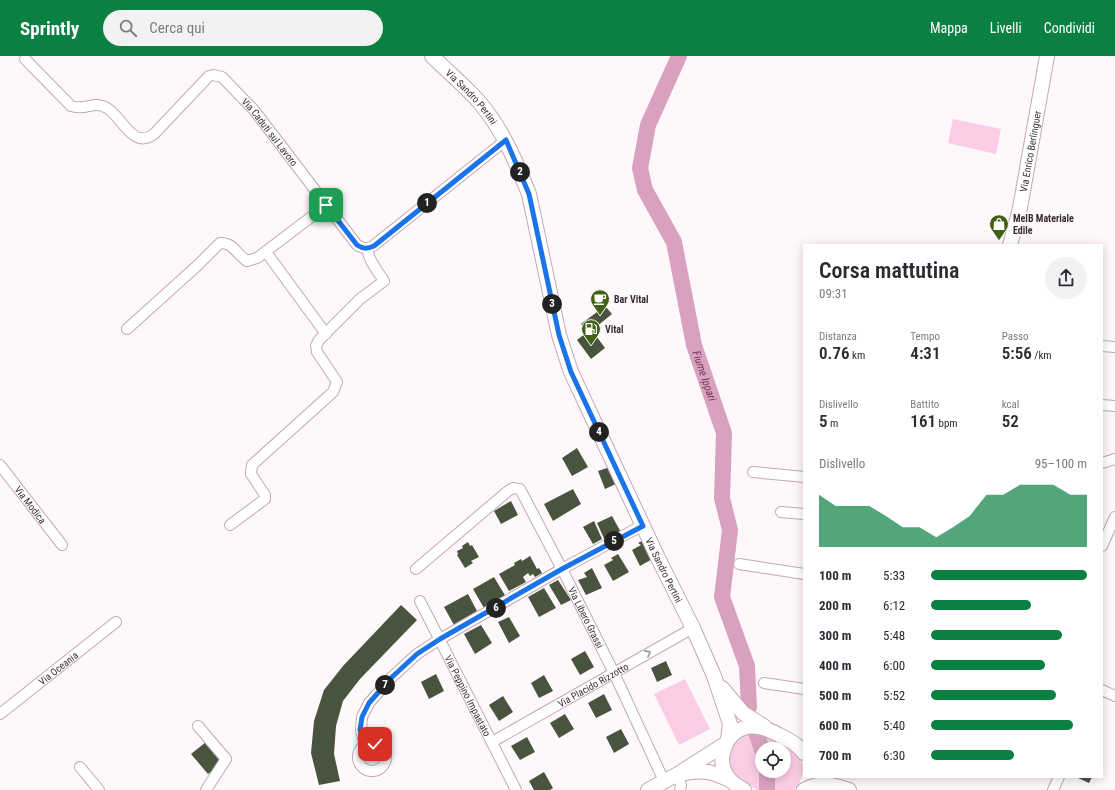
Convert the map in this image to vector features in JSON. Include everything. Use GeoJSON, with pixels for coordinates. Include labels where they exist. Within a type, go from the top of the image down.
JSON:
{"type":"FeatureCollection","features":[{"type":"Feature","properties":{"kind":"main road","name":"Via Sandro Pertini"},"geometry":{"type":"LineString","coordinates":[[432,56],[480,104],[506,140],[529,194],[559,335],[571,372],[643,526],[693,628],[714,676]]}},
{"type":"Feature","properties":{"kind":"main road","name":"Via Enrico Berlinguer"},"geometry":{"type":"LineString","coordinates":[[1010,244],[1020,208],[1046,56]]}},
{"type":"Feature","properties":{"kind":"main road"},"geometry":{"type":"LineString","coordinates":[[714,676],[744,713],[797,745],[803,751]]}},
{"type":"Feature","properties":{"kind":"main road"},"geometry":{"type":"LineString","coordinates":[[714,676],[730,724],[727,742],[722,752],[724,770],[730,780]]}},
{"type":"Feature","properties":{"kind":"main road"},"geometry":{"type":"LineString","coordinates":[[648,790],[678,774],[727,742],[740,730],[748,727],[762,728],[779,735],[803,739]]}},
{"type":"Feature","properties":{"kind":"main road"},"geometry":{"type":"LineString","coordinates":[[678,774],[701,771],[711,772],[730,780],[744,790]]}},
{"type":"Feature","properties":{"kind":"main road"},"geometry":{"type":"LineString","coordinates":[[804,790],[810,778]]}},
{"type":"Feature","properties":{"kind":"main road"},"geometry":{"type":"LineString","coordinates":[[804,790],[814,785],[842,783]]}},
{"type":"Feature","properties":{"kind":"street","name":"Via Caduti sul Lavoro"},"geometry":{"type":"LineString","coordinates":[[26,59],[71,106],[86,108],[93,104],[101,105],[108,109],[134,136],[142,139],[148,138],[154,134],[209,76],[213,75],[222,77],[254,110],[357,245],[362,248],[367,248]]}},
{"type":"Feature","properties":{"kind":"street"},"geometry":{"type":"LineString","coordinates":[[230,525],[265,499],[265,495],[251,474],[252,465],[322,401],[334,392],[336,388],[337,382],[317,352],[316,346],[319,340],[360,298],[384,280],[372,263],[367,248],[374,246],[506,140]]}},
{"type":"Feature","properties":{"kind":"street"},"geometry":{"type":"LineString","coordinates":[[127,329],[198,265],[220,243],[229,244],[243,259],[247,261],[257,258],[326,205]]}},
{"type":"Feature","properties":{"kind":"street"},"geometry":{"type":"LineString","coordinates":[[266,252],[326,334]]}},
{"type":"Feature","properties":{"kind":"street"},"geometry":{"type":"LineString","coordinates":[[1103,346],[1115,347]]}},
{"type":"Feature","properties":{"kind":"street"},"geometry":{"type":"LineString","coordinates":[[1103,406],[1115,406]]}},
{"type":"Feature","properties":{"kind":"street"},"geometry":{"type":"LineString","coordinates":[[1103,463],[1115,459]]}},
{"type":"Feature","properties":{"kind":"street","name":"Via Modica"},"geometry":{"type":"LineString","coordinates":[[0,465],[62,544]]}},
{"type":"Feature","properties":{"kind":"street"},"geometry":{"type":"LineString","coordinates":[[753,472],[803,477]]}},
{"type":"Feature","properties":{"kind":"street","name":"Via Libero Grassi"},"geometry":{"type":"LineString","coordinates":[[416,569],[508,491],[513,488],[520,489],[614,673],[664,782]]}},
{"type":"Feature","properties":{"kind":"street"},"geometry":{"type":"LineString","coordinates":[[781,512],[803,514]]}},
{"type":"Feature","properties":{"kind":"street"},"geometry":{"type":"LineString","coordinates":[[1103,544],[1115,517]]}},
{"type":"Feature","properties":{"kind":"street"},"geometry":{"type":"LineString","coordinates":[[365,745],[360,730],[362,717],[369,703],[391,678],[417,654],[440,639],[562,569],[643,526]]}},
{"type":"Feature","properties":{"kind":"street"},"geometry":{"type":"LineString","coordinates":[[739,564],[803,574]]}},
{"type":"Feature","properties":{"kind":"street","name":"Via Peppino Impastato"},"geometry":{"type":"LineString","coordinates":[[420,601],[516,790]]}},
{"type":"Feature","properties":{"kind":"street","name":"Via Oceania"},"geometry":{"type":"LineString","coordinates":[[0,714],[116,622]]}},
{"type":"Feature","properties":{"kind":"street","name":"Via Placido Rizzotto"},"geometry":{"type":"LineString","coordinates":[[492,742],[693,628]]}},
{"type":"Feature","properties":{"kind":"street"},"geometry":{"type":"LineString","coordinates":[[764,683],[803,689]]}},
{"type":"Feature","properties":{"kind":"street"},"geometry":{"type":"LineString","coordinates":[[1103,690],[1115,696]]}},
{"type":"Feature","properties":{"kind":"street"},"geometry":{"type":"LineString","coordinates":[[198,726],[226,759],[206,790]]}},
{"type":"Feature","properties":{"kind":"street"},"geometry":{"type":"LineString","coordinates":[[80,767],[99,790]]}},
{"type":"Feature","properties":{"kind":"street"},"geometry":{"type":"LineString","coordinates":[[678,774],[680,790]]}},
{"type":"Feature","properties":{"kind":"street"},"geometry":{"type":"LineString","coordinates":[[1053,790],[1059,778]]}},
{"type":"Feature","properties":{"kind":"shaded area"},"geometry":{"type":"Polygon","coordinates":[[[953,119],[1001,129],[996,154],[948,143],[953,119]]]}},
{"type":"Feature","properties":{"kind":"shaded area"},"geometry":{"type":"Polygon","coordinates":[[[685,679],[710,729],[679,745],[654,694],[685,679]]]}},
{"type":"Feature","properties":{"kind":"shaded area"},"geometry":{"type":"Polygon","coordinates":[[[760,732],[780,742],[755,742],[755,778],[791,778],[791,748],[796,751],[802,760],[803,766],[802,776],[797,786],[794,790],[757,790],[734,775],[729,757],[733,743],[745,733],[760,732]]]}},
{"type":"Feature","properties":{"kind":"building"},"geometry":{"type":"Polygon","coordinates":[[[605,306],[612,314],[596,327],[593,324],[586,330],[581,324],[605,306]]]}},
{"type":"Feature","properties":{"kind":"building"},"geometry":{"type":"Polygon","coordinates":[[[591,329],[605,348],[591,359],[577,340],[591,329]]]}},
{"type":"Feature","properties":{"kind":"building"},"geometry":{"type":"Polygon","coordinates":[[[577,448],[588,467],[572,476],[562,458],[577,448]]]}},
{"type":"Feature","properties":{"kind":"building"},"geometry":{"type":"Polygon","coordinates":[[[610,467],[618,483],[605,489],[598,471],[610,467]]]}},
{"type":"Feature","properties":{"kind":"building"},"geometry":{"type":"Polygon","coordinates":[[[573,489],[581,504],[553,521],[544,504],[573,489]]]}},
{"type":"Feature","properties":{"kind":"building"},"geometry":{"type":"Polygon","coordinates":[[[511,501],[518,515],[501,524],[494,511],[511,501]]]}},
{"type":"Feature","properties":{"kind":"building"},"geometry":{"type":"Polygon","coordinates":[[[612,516],[623,536],[607,545],[597,523],[612,516]]]}},
{"type":"Feature","properties":{"kind":"building"},"geometry":{"type":"Polygon","coordinates":[[[594,521],[602,539],[593,544],[583,527],[594,521]]]}},
{"type":"Feature","properties":{"kind":"building"},"geometry":{"type":"Polygon","coordinates":[[[644,540],[654,558],[640,566],[632,550],[641,545],[638,543],[644,540]]]}},
{"type":"Feature","properties":{"kind":"building"},"geometry":{"type":"Polygon","coordinates":[[[468,542],[470,546],[472,545],[479,557],[471,561],[473,563],[465,568],[457,555],[457,551],[463,548],[462,546],[468,542]]]}},
{"type":"Feature","properties":{"kind":"building"},"geometry":{"type":"Polygon","coordinates":[[[618,554],[629,572],[613,581],[604,565],[613,560],[611,558],[618,554]]]}},
{"type":"Feature","properties":{"kind":"building"},"geometry":{"type":"Polygon","coordinates":[[[530,556],[537,569],[539,568],[542,573],[535,577],[533,574],[530,576],[528,573],[523,577],[526,582],[509,591],[499,574],[515,565],[514,563],[521,559],[522,561],[530,556]]]}},
{"type":"Feature","properties":{"kind":"building"},"geometry":{"type":"Polygon","coordinates":[[[592,568],[602,588],[586,595],[578,580],[587,577],[584,573],[592,568]]]}},
{"type":"Feature","properties":{"kind":"building"},"geometry":{"type":"Polygon","coordinates":[[[494,577],[506,597],[484,608],[473,589],[494,577]]]}},
{"type":"Feature","properties":{"kind":"building"},"geometry":{"type":"Polygon","coordinates":[[[558,580],[571,600],[561,605],[549,585],[558,580]]]}},
{"type":"Feature","properties":{"kind":"building"},"geometry":{"type":"Polygon","coordinates":[[[544,588],[556,608],[539,617],[528,597],[544,588]]]}},
{"type":"Feature","properties":{"kind":"building"},"geometry":{"type":"Polygon","coordinates":[[[468,594],[477,611],[454,625],[444,607],[468,594]]]}},
{"type":"Feature","properties":{"kind":"building"},"geometry":{"type":"Polygon","coordinates":[[[401,605],[417,620],[360,679],[343,701],[336,726],[334,754],[340,781],[319,785],[311,753],[314,721],[324,690],[343,666],[401,605]]]}},
{"type":"Feature","properties":{"kind":"building"},"geometry":{"type":"Polygon","coordinates":[[[509,617],[520,636],[509,643],[498,622],[509,617]]]}},
{"type":"Feature","properties":{"kind":"building"},"geometry":{"type":"Polygon","coordinates":[[[481,625],[492,643],[475,654],[464,634],[481,625]]]}},
{"type":"Feature","properties":{"kind":"building"},"geometry":{"type":"Polygon","coordinates":[[[585,651],[594,667],[580,675],[571,659],[585,651]]]}},
{"type":"Feature","properties":{"kind":"building"},"geometry":{"type":"Polygon","coordinates":[[[666,661],[672,675],[657,682],[651,668],[666,661]]]}},
{"type":"Feature","properties":{"kind":"building"},"geometry":{"type":"Polygon","coordinates":[[[436,674],[444,691],[429,699],[421,682],[436,674]]]}},
{"type":"Feature","properties":{"kind":"building"},"geometry":{"type":"Polygon","coordinates":[[[544,675],[553,691],[539,698],[531,683],[544,675]]]}},
{"type":"Feature","properties":{"kind":"building"},"geometry":{"type":"Polygon","coordinates":[[[604,694],[612,710],[596,718],[588,703],[604,694]]]}},
{"type":"Feature","properties":{"kind":"building"},"geometry":{"type":"Polygon","coordinates":[[[503,696],[513,712],[499,721],[489,705],[503,696]]]}},
{"type":"Feature","properties":{"kind":"building"},"geometry":{"type":"Polygon","coordinates":[[[565,714],[574,729],[559,738],[550,723],[565,714]]]}},
{"type":"Feature","properties":{"kind":"building"},"geometry":{"type":"Polygon","coordinates":[[[621,729],[629,744],[614,753],[606,737],[621,729]]]}},
{"type":"Feature","properties":{"kind":"building"},"geometry":{"type":"Polygon","coordinates":[[[527,737],[535,752],[520,760],[511,746],[527,737]]]}},
{"type":"Feature","properties":{"kind":"building"},"geometry":{"type":"Polygon","coordinates":[[[206,742],[223,762],[208,774],[191,754],[206,742]]]}},
{"type":"Feature","properties":{"kind":"building"},"geometry":{"type":"Polygon","coordinates":[[[544,772],[553,788],[550,790],[534,790],[529,781],[544,772]]]}},
{"type":"Feature","properties":{"kind":"building"},"geometry":{"type":"Polygon","coordinates":[[[1078,778],[1092,778],[1089,783],[1078,778]]]}},
{"type":"Feature","properties":{"kind":"waterway","name":"Fiume Ippari"},"geometry":{"type":"LineString","coordinates":[[679,56],[648,125],[640,168],[645,190],[674,242],[694,345],[724,433],[722,498],[730,530],[722,597],[747,666],[749,707]]}},
{"type":"Feature","properties":{"kind":"waterway","name":"Fiume Ippari"},"geometry":{"type":"LineString","coordinates":[[756,732],[759,742]]}},
{"type":"Feature","properties":{"kind":"waterway","name":"Fiume Ippari"},"geometry":{"type":"LineString","coordinates":[[767,778],[767,790]]}},
{"type":"Feature","properties":{"kind":"place","name":"MelB Materiale Edile"},"geometry":{"type":"Point","coordinates":[999,241]}},
{"type":"Feature","properties":{"kind":"place","name":"Bar Vital"},"geometry":{"type":"Point","coordinates":[600,316]}},
{"type":"Feature","properties":{"kind":"place","name":"Vital"},"geometry":{"type":"Point","coordinates":[591,346]}},
{"type":"Feature","properties":{"kind":"route"},"geometry":{"type":"LineString","coordinates":[[326,205],[357,245],[362,248],[374,246],[506,140],[529,194],[559,335],[571,372],[643,526],[562,569],[440,639],[417,654],[391,678],[369,703],[362,717],[360,730],[365,745],[375,744]]}}]}
